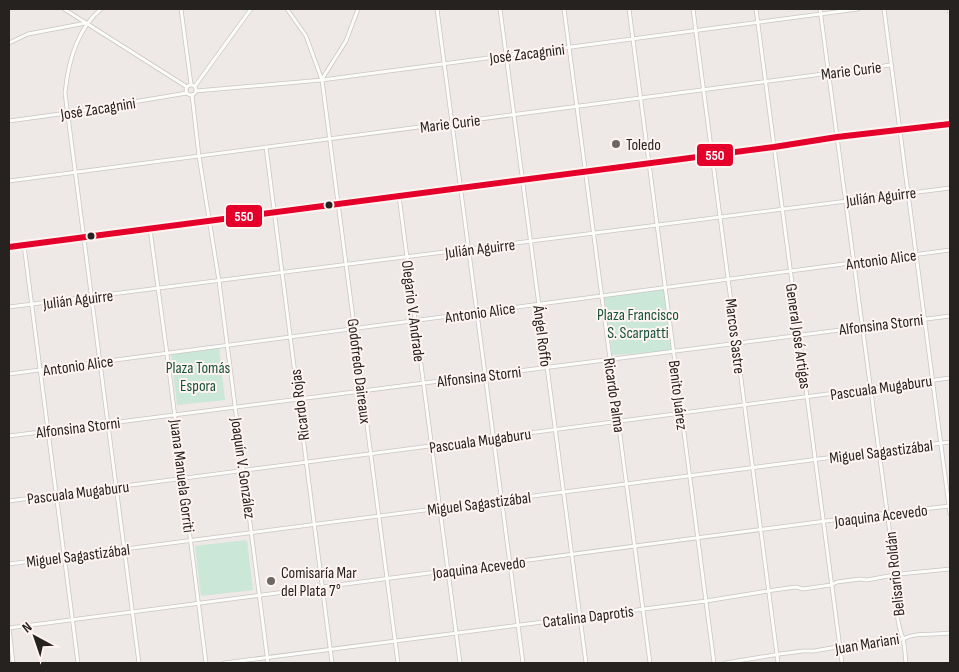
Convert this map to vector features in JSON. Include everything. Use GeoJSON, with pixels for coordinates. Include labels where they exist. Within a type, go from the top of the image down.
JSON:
{"type":"FeatureCollection","features":[{"type":"Feature","properties":{"kind":"main road"},"geometry":{"type":"LineString","coordinates":[[9,247],[712,156],[837,137],[950,124]]}},
{"type":"Feature","properties":{"kind":"street"},"geometry":{"type":"LineString","coordinates":[[64,9],[187,87]]}},
{"type":"Feature","properties":{"kind":"street"},"geometry":{"type":"LineString","coordinates":[[100,9],[87,23],[69,66],[65,93],[139,663]]}},
{"type":"Feature","properties":{"kind":"street"},"geometry":{"type":"LineString","coordinates":[[181,9],[193,85],[196,92],[192,95],[187,93],[187,87]]}},
{"type":"Feature","properties":{"kind":"street"},"geometry":{"type":"LineString","coordinates":[[187,87],[193,85],[251,9]]}},
{"type":"Feature","properties":{"kind":"street","name":"Godofredo Daireaux"},"geometry":{"type":"LineString","coordinates":[[287,9],[306,36],[322,80],[398,663]]}},
{"type":"Feature","properties":{"kind":"street"},"geometry":{"type":"LineString","coordinates":[[322,80],[346,41],[358,9]]}},
{"type":"Feature","properties":{"kind":"street"},"geometry":{"type":"LineString","coordinates":[[437,9],[523,663]]}},
{"type":"Feature","properties":{"kind":"street","name":"Ángel Roffo"},"geometry":{"type":"LineString","coordinates":[[500,9],[586,663]]}},
{"type":"Feature","properties":{"kind":"street","name":"Ricardo Palma"},"geometry":{"type":"LineString","coordinates":[[564,9],[650,663]]}},
{"type":"Feature","properties":{"kind":"street","name":"Benito Juárez"},"geometry":{"type":"LineString","coordinates":[[629,9],[714,663]]}},
{"type":"Feature","properties":{"kind":"street","name":"Marcos Sastre"},"geometry":{"type":"LineString","coordinates":[[693,9],[778,663]]}},
{"type":"Feature","properties":{"kind":"street","name":"General José Artigas"},"geometry":{"type":"LineString","coordinates":[[756,9],[842,663]]}},
{"type":"Feature","properties":{"kind":"street","name":"José Zacagnini"},"geometry":{"type":"LineString","coordinates":[[196,92],[322,80],[758,22],[821,11],[858,9]]}},
{"type":"Feature","properties":{"kind":"street"},"geometry":{"type":"LineString","coordinates":[[884,9],[950,514]]}},
{"type":"Feature","properties":{"kind":"street","name":"Belisario Roldán"},"geometry":{"type":"LineString","coordinates":[[821,11],[887,513],[900,633],[903,639],[906,663]]}},
{"type":"Feature","properties":{"kind":"street"},"geometry":{"type":"LineString","coordinates":[[9,43],[28,34],[87,23]]}},
{"type":"Feature","properties":{"kind":"street","name":"Marie Curie"},"geometry":{"type":"LineString","coordinates":[[9,181],[891,65]]}},
{"type":"Feature","properties":{"kind":"street","name":"José Zacagnini"},"geometry":{"type":"LineString","coordinates":[[9,121],[187,93]]}},
{"type":"Feature","properties":{"kind":"street","name":"Joaquín V. González"},"geometry":{"type":"LineString","coordinates":[[192,95],[228,345],[268,663]]}},
{"type":"Feature","properties":{"kind":"street","name":"Ricardo Rojas"},"geometry":{"type":"LineString","coordinates":[[266,147],[332,663]]}},
{"type":"Feature","properties":{"kind":"street","name":"Julián Aguirre"},"geometry":{"type":"LineString","coordinates":[[9,307],[950,188]]}},
{"type":"Feature","properties":{"kind":"street","name":"Olegario V. Andrade"},"geometry":{"type":"LineString","coordinates":[[399,196],[460,663]]}},
{"type":"Feature","properties":{"kind":"street","name":"Juana Manuela Gorriti"},"geometry":{"type":"LineString","coordinates":[[150,229],[206,663]]}},
{"type":"Feature","properties":{"kind":"street"},"geometry":{"type":"LineString","coordinates":[[24,245],[78,663]]}},
{"type":"Feature","properties":{"kind":"street","name":"Antonio Alice"},"geometry":{"type":"LineString","coordinates":[[9,374],[950,250]]}},
{"type":"Feature","properties":{"kind":"street","name":"Alfonsina Storni"},"geometry":{"type":"LineString","coordinates":[[9,436],[950,316]]}},
{"type":"Feature","properties":{"kind":"street","name":"Pascuala Mugaburu"},"geometry":{"type":"LineString","coordinates":[[9,501],[950,378]]}},
{"type":"Feature","properties":{"kind":"street","name":"Miguel Sagastizábal"},"geometry":{"type":"LineString","coordinates":[[9,564],[950,442]]}},
{"type":"Feature","properties":{"kind":"street","name":"Joaquina Acevedo"},"geometry":{"type":"LineString","coordinates":[[9,628],[949,506]]}},
{"type":"Feature","properties":{"kind":"street","name":"Catalina Daprotis"},"geometry":{"type":"LineString","coordinates":[[224,663],[706,601],[796,587],[803,589],[831,585],[837,582],[950,569]]}},
{"type":"Feature","properties":{"kind":"street"},"geometry":{"type":"LineString","coordinates":[[9,628],[13,663]]}},
{"type":"Feature","properties":{"kind":"street","name":"Juan Mariani"},"geometry":{"type":"LineString","coordinates":[[724,663],[903,639],[925,634],[950,633]]}},
{"type":"Feature","properties":{"kind":"green space","name":"Plaza Francisco S. Scarpatti"},"geometry":{"type":"Polygon","coordinates":[[[665,288],[673,351],[612,355],[604,297],[665,288]]]}},
{"type":"Feature","properties":{"kind":"green space","name":"Plaza Tomás Espora"},"geometry":{"type":"Polygon","coordinates":[[[219,348],[225,400],[177,405],[171,353],[219,348]]]}},
{"type":"Feature","properties":{"kind":"green space"},"geometry":{"type":"Polygon","coordinates":[[[247,540],[253,590],[201,596],[195,546],[247,540]]]}},
{"type":"Feature","properties":{"kind":"transit line","name":"550"},"geometry":{"type":"LineString","coordinates":[[9,247],[774,147],[837,137],[950,124]]}},
{"type":"Feature","properties":{"kind":"place","name":"Toledo"},"geometry":{"type":"Point","coordinates":[616,144]}},
{"type":"Feature","properties":{"kind":"place","name":"Comisaría Mar del Plata 7°"},"geometry":{"type":"Point","coordinates":[271,581]}}]}
